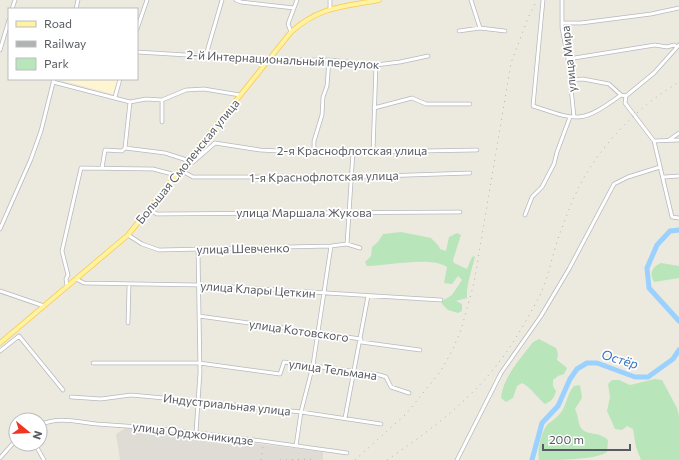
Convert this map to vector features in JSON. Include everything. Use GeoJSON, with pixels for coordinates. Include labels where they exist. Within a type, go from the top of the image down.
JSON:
{"type":"FeatureCollection","features":[{"type":"Feature","properties":{"kind":"main road","name":"Большая Смоленская улица"},"geometry":{"type":"LineString","coordinates":[[0,343],[128,235],[150,210],[180,170],[291,32],[305,20],[320,12],[379,0]]}},
{"type":"Feature","properties":{"kind":"street"},"geometry":{"type":"LineString","coordinates":[[138,26],[147,0]]}},
{"type":"Feature","properties":{"kind":"street"},"geometry":{"type":"LineString","coordinates":[[206,55],[222,0]]}},
{"type":"Feature","properties":{"kind":"street"},"geometry":{"type":"LineString","coordinates":[[236,0],[241,2],[294,8]]}},
{"type":"Feature","properties":{"kind":"street"},"geometry":{"type":"LineString","coordinates":[[291,32],[288,24],[297,0]]}},
{"type":"Feature","properties":{"kind":"street"},"geometry":{"type":"LineString","coordinates":[[330,0],[330,10]]}},
{"type":"Feature","properties":{"kind":"street"},"geometry":{"type":"LineString","coordinates":[[471,0],[480,28]]}},
{"type":"Feature","properties":{"kind":"street"},"geometry":{"type":"LineString","coordinates":[[542,0],[533,106],[572,117],[582,118],[596,113],[621,95]]}},
{"type":"Feature","properties":{"kind":"street","name":"улица Мира"},"geometry":{"type":"LineString","coordinates":[[525,215],[532,197],[542,187],[554,164],[559,146],[572,117],[568,59],[562,28],[562,0]]}},
{"type":"Feature","properties":{"kind":"street"},"geometry":{"type":"LineString","coordinates":[[563,23],[581,23],[651,14],[679,8]]}},
{"type":"Feature","properties":{"kind":"street"},"geometry":{"type":"LineString","coordinates":[[0,50],[8,23]]}},
{"type":"Feature","properties":{"kind":"street"},"geometry":{"type":"LineString","coordinates":[[459,31],[480,28],[505,31]]}},
{"type":"Feature","properties":{"kind":"street"},"geometry":{"type":"LineString","coordinates":[[568,59],[655,45],[667,47],[674,45],[678,46]]}},
{"type":"Feature","properties":{"kind":"street"},"geometry":{"type":"LineString","coordinates":[[678,46],[654,73],[626,96],[625,102],[626,106],[654,140],[660,167],[664,177],[672,217],[679,218]]}},
{"type":"Feature","properties":{"kind":"street","name":"2-й Интернациональный переулок"},"geometry":{"type":"LineString","coordinates":[[138,52],[206,55],[268,60],[329,60],[376,65],[428,56]]}},
{"type":"Feature","properties":{"kind":"street"},"geometry":{"type":"LineString","coordinates":[[314,153],[314,141],[322,115],[323,97],[327,86],[329,60]]}},
{"type":"Feature","properties":{"kind":"street"},"geometry":{"type":"LineString","coordinates":[[373,151],[376,65]]}},
{"type":"Feature","properties":{"kind":"street"},"geometry":{"type":"LineString","coordinates":[[570,80],[583,79],[609,84],[621,95],[626,96]]}},
{"type":"Feature","properties":{"kind":"street"},"geometry":{"type":"LineString","coordinates":[[0,229],[30,159],[40,131],[53,80],[130,102],[146,99],[162,100],[186,90],[204,89],[240,95]]}},
{"type":"Feature","properties":{"kind":"street"},"geometry":{"type":"LineString","coordinates":[[115,97],[120,80]]}},
{"type":"Feature","properties":{"kind":"street"},"geometry":{"type":"LineString","coordinates":[[374,108],[412,98],[426,104],[470,104]]}},
{"type":"Feature","properties":{"kind":"street"},"geometry":{"type":"LineString","coordinates":[[162,100],[162,122]]}},
{"type":"Feature","properties":{"kind":"street"},"geometry":{"type":"LineString","coordinates":[[102,168],[105,150],[122,152],[125,148],[130,102]]}},
{"type":"Feature","properties":{"kind":"street"},"geometry":{"type":"LineString","coordinates":[[669,140],[679,133]]}},
{"type":"Feature","properties":{"kind":"street"},"geometry":{"type":"LineString","coordinates":[[654,140],[679,140]]}},
{"type":"Feature","properties":{"kind":"street","name":"2-я Краснофлотская улица"},"geometry":{"type":"LineString","coordinates":[[187,162],[193,162],[215,143],[260,150],[314,153],[477,150]]}},
{"type":"Feature","properties":{"kind":"street"},"geometry":{"type":"LineString","coordinates":[[125,148],[165,153],[187,162]]}},
{"type":"Feature","properties":{"kind":"street"},"geometry":{"type":"LineString","coordinates":[[347,244],[352,177],[352,152]]}},
{"type":"Feature","properties":{"kind":"street"},"geometry":{"type":"LineString","coordinates":[[457,460],[501,373],[541,316],[566,274],[614,184],[628,177],[660,167]]}},
{"type":"Feature","properties":{"kind":"street"},"geometry":{"type":"LineString","coordinates":[[67,286],[66,279],[68,275],[62,251],[81,168],[153,169],[176,176]]}},
{"type":"Feature","properties":{"kind":"street","name":"1-я Краснофлотская улица"},"geometry":{"type":"LineString","coordinates":[[180,170],[192,177],[352,177],[470,173]]}},
{"type":"Feature","properties":{"kind":"street"},"geometry":{"type":"LineString","coordinates":[[664,177],[679,176]]}},
{"type":"Feature","properties":{"kind":"street","name":"улица Маршала Жукова"},"geometry":{"type":"LineString","coordinates":[[150,210],[157,214],[460,212]]}},
{"type":"Feature","properties":{"kind":"street","name":"улица Шевченко"},"geometry":{"type":"LineString","coordinates":[[128,235],[142,244],[159,250],[331,246],[347,244],[360,248]]}},
{"type":"Feature","properties":{"kind":"street"},"geometry":{"type":"LineString","coordinates":[[296,446],[301,412],[313,365],[331,246]]}},
{"type":"Feature","properties":{"kind":"street"},"geometry":{"type":"LineString","coordinates":[[196,433],[199,363],[198,249]]}},
{"type":"Feature","properties":{"kind":"street","name":"улица Клары Цеткин"},"geometry":{"type":"LineString","coordinates":[[76,278],[84,283],[129,285],[198,285],[324,294],[441,300]]}},
{"type":"Feature","properties":{"kind":"street"},"geometry":{"type":"LineString","coordinates":[[128,323],[129,285]]}},
{"type":"Feature","properties":{"kind":"street"},"geometry":{"type":"LineString","coordinates":[[0,291],[44,306]]}},
{"type":"Feature","properties":{"kind":"street"},"geometry":{"type":"LineString","coordinates":[[345,418],[368,296]]}},
{"type":"Feature","properties":{"kind":"street","name":"улица Котовского"},"geometry":{"type":"LineString","coordinates":[[198,316],[318,332],[361,339],[361,342],[420,350]]}},
{"type":"Feature","properties":{"kind":"street"},"geometry":{"type":"LineString","coordinates":[[0,351],[19,336],[63,390]]}},
{"type":"Feature","properties":{"kind":"street","name":"улица Тельмана"},"geometry":{"type":"LineString","coordinates":[[93,363],[199,363],[280,374],[284,362],[354,370],[386,377],[391,387],[409,393]]}},
{"type":"Feature","properties":{"kind":"street","name":"Индустриальная улица"},"geometry":{"type":"LineString","coordinates":[[72,397],[101,399],[131,395],[301,412],[381,424]]}},
{"type":"Feature","properties":{"kind":"street","name":"улица Орджоникидзе"},"geometry":{"type":"LineString","coordinates":[[48,422],[68,421],[196,433],[347,453]]}},
{"type":"Feature","properties":{"kind":"street"},"geometry":{"type":"LineString","coordinates":[[0,458],[8,449]]}},
{"type":"Feature","properties":{"kind":"shaded area"},"geometry":{"type":"Polygon","coordinates":[[[60,80],[118,80],[113,94],[60,80]]]}},
{"type":"Feature","properties":{"kind":"shaded area"},"geometry":{"type":"Polygon","coordinates":[[[127,427],[323,452],[323,460],[120,460],[116,434],[127,427]]]}},
{"type":"Feature","properties":{"kind":"green space"},"geometry":{"type":"Polygon","coordinates":[[[401,232],[431,238],[440,249],[446,251],[449,237],[457,233],[461,235],[453,260],[454,263],[467,269],[472,257],[475,256],[468,283],[467,298],[456,301],[462,304],[462,311],[458,313],[448,310],[442,304],[442,301],[452,295],[462,280],[458,276],[452,284],[444,283],[447,267],[430,262],[408,262],[367,266],[365,262],[371,256],[372,247],[378,242],[383,234],[401,232]]]}},
{"type":"Feature","properties":{"kind":"green space"},"geometry":{"type":"Polygon","coordinates":[[[661,263],[679,266],[679,278],[654,282],[652,271],[655,266],[661,263]]]}},
{"type":"Feature","properties":{"kind":"green space"},"geometry":{"type":"Polygon","coordinates":[[[539,339],[556,348],[558,354],[557,360],[567,368],[564,374],[553,380],[553,386],[556,391],[553,397],[545,404],[522,383],[517,386],[513,398],[506,402],[501,398],[502,390],[509,375],[533,342],[539,339]]]}},
{"type":"Feature","properties":{"kind":"green space"},"geometry":{"type":"Polygon","coordinates":[[[655,379],[662,380],[677,408],[679,416],[679,460],[641,460],[636,447],[633,429],[627,426],[622,430],[615,429],[607,411],[610,397],[608,384],[612,380],[619,380],[630,385],[655,379]]]}},
{"type":"Feature","properties":{"kind":"green space"},"geometry":{"type":"Polygon","coordinates":[[[580,385],[582,398],[575,409],[580,426],[586,432],[605,437],[608,440],[607,452],[594,457],[565,460],[539,460],[540,441],[543,431],[562,411],[574,386],[580,385]]]}},
{"type":"Feature","properties":{"kind":"waterway","name":"Остёр"},"geometry":{"type":"LineString","coordinates":[[679,230],[670,231],[657,245],[647,268],[649,288],[679,321]]}},
{"type":"Feature","properties":{"kind":"waterway","name":"Остёр"},"geometry":{"type":"LineString","coordinates":[[532,460],[542,423],[558,406],[570,379],[577,369],[587,363],[597,363],[635,377],[648,377],[673,359],[679,350]]}},
{"type":"Feature","properties":{"kind":"railway"},"geometry":{"type":"LineString","coordinates":[[355,460],[406,414],[440,372],[452,351],[461,330],[474,283],[511,63],[528,18],[537,0]]}},
{"type":"Feature","properties":{"kind":"railway"},"geometry":{"type":"LineString","coordinates":[[387,460],[417,439],[460,405],[497,365],[518,334],[541,293],[567,214],[578,189],[590,168],[600,153],[636,113],[679,82]]}},
{"type":"Feature","properties":{"kind":"railway"},"geometry":{"type":"LineString","coordinates":[[261,460],[263,446]]}},
{"type":"Feature","properties":{"kind":"railway"},"geometry":{"type":"LineString","coordinates":[[280,460],[315,459]]}}]}
